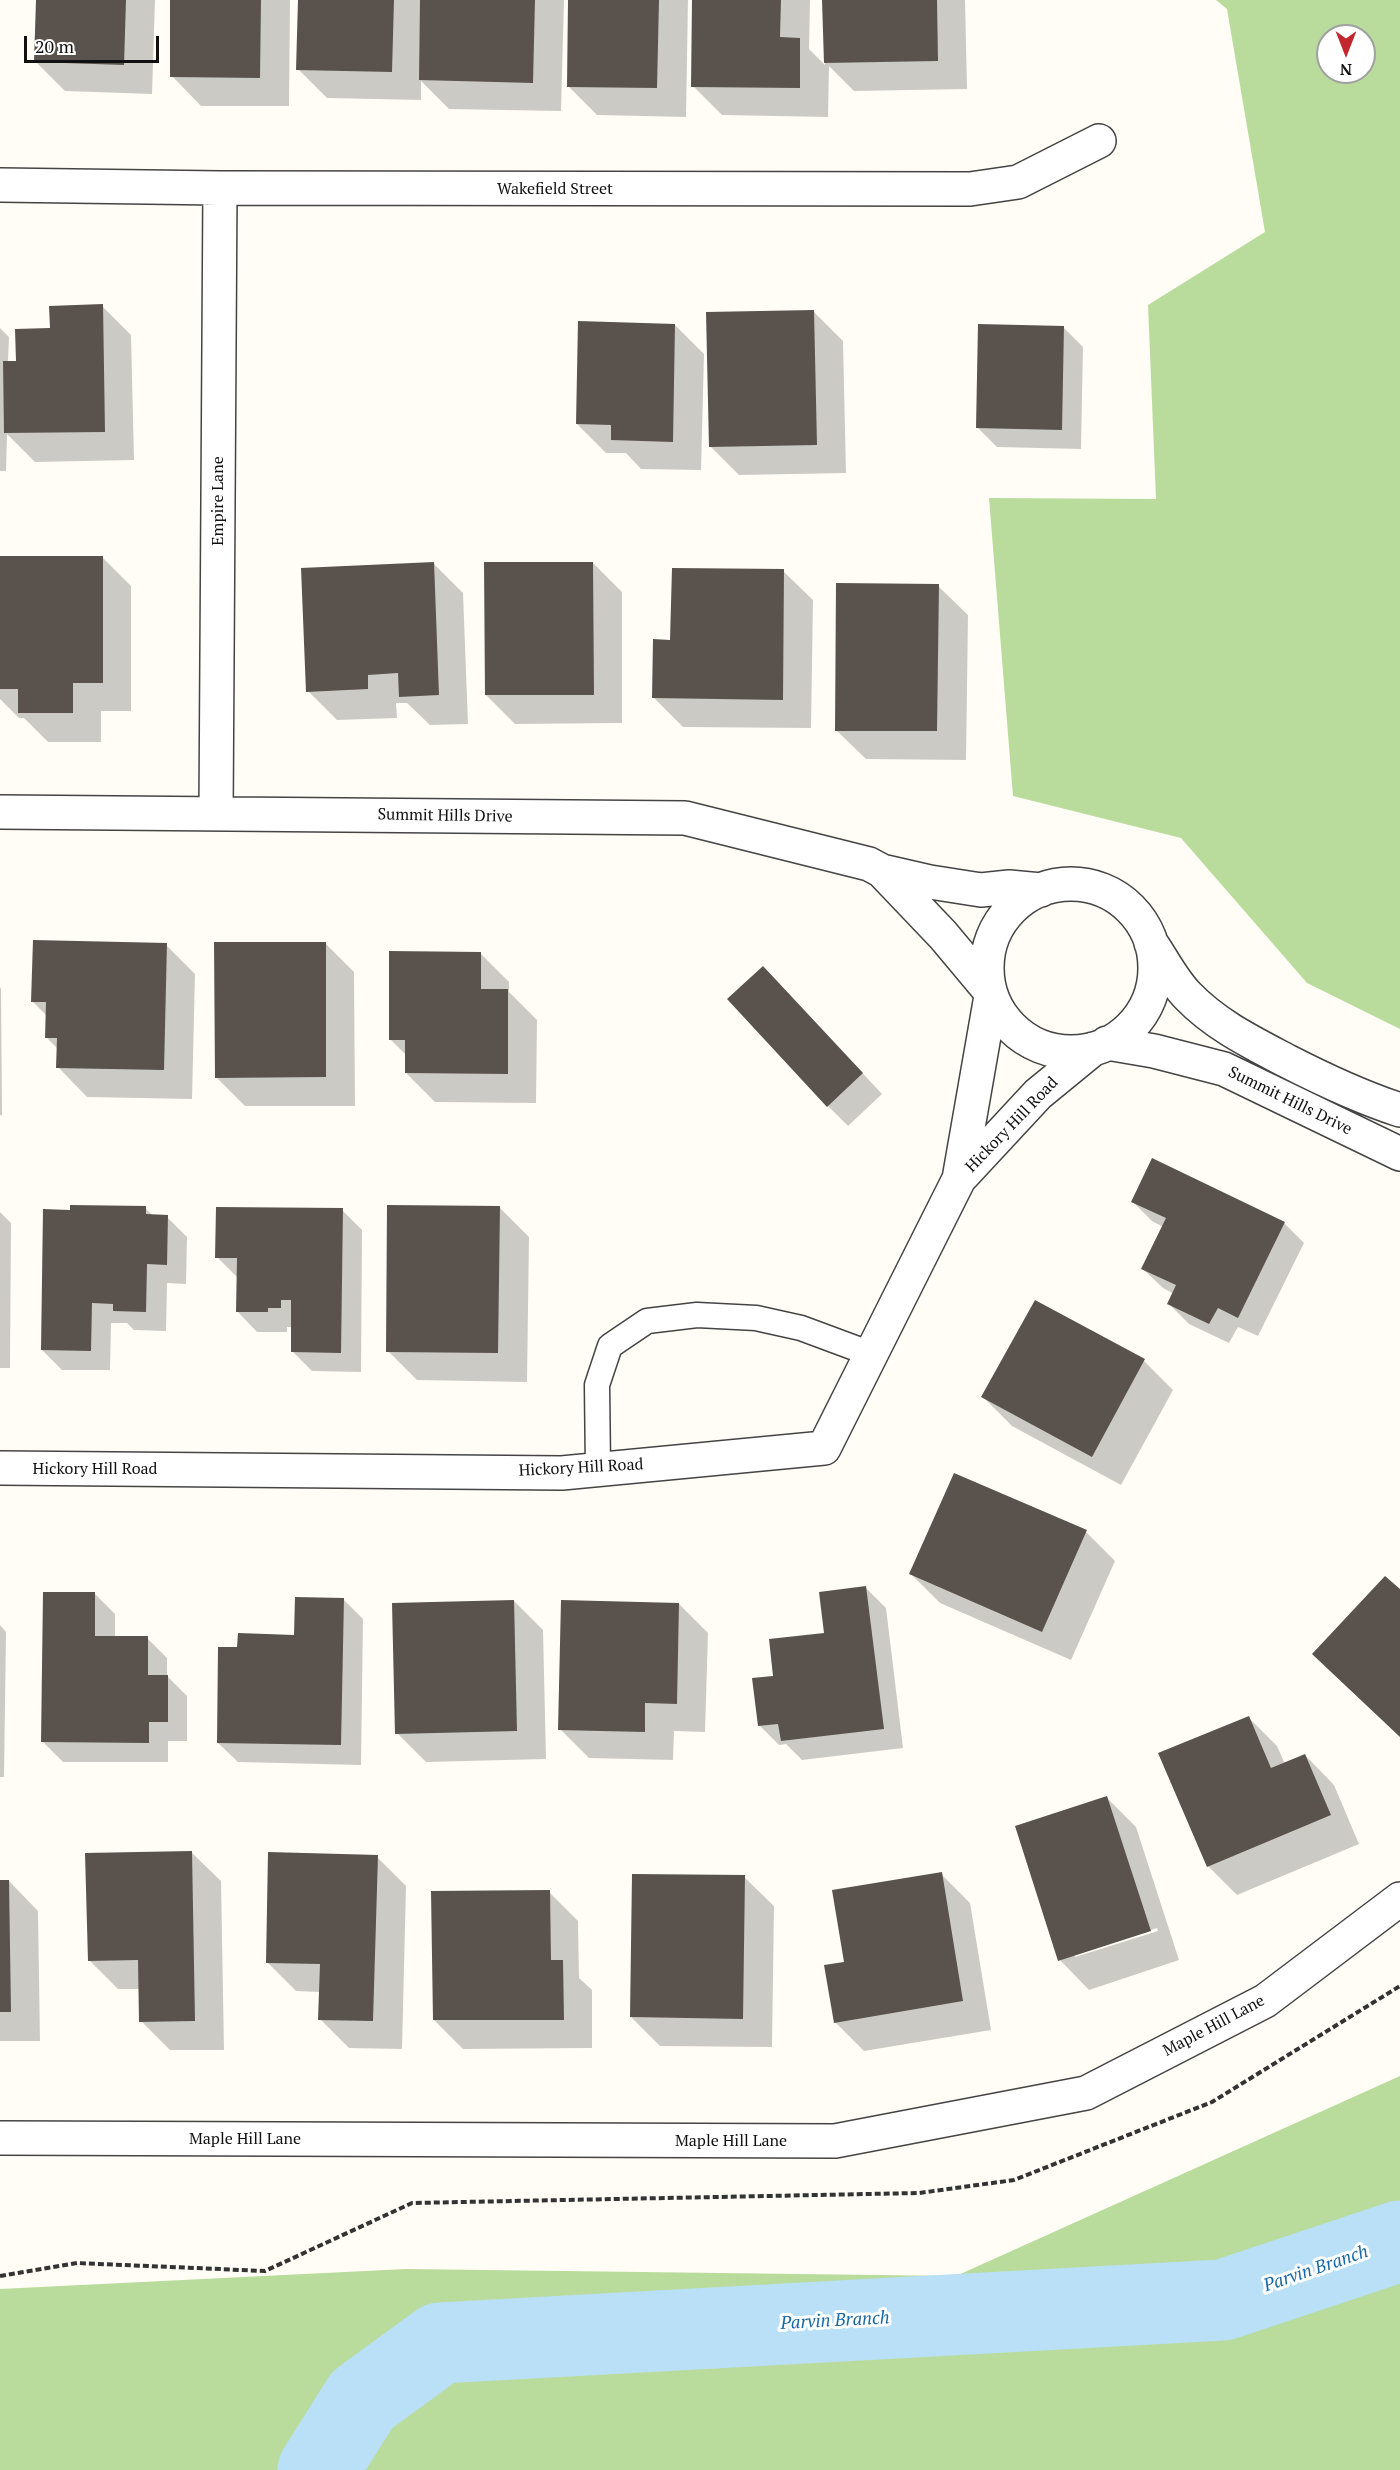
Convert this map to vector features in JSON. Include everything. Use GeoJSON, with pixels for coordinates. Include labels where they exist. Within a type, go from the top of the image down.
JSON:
{"type":"FeatureCollection","features":[{"type":"Feature","properties":{"kind":"street","name":"Wakefield Street"},"geometry":{"type":"LineString","coordinates":[[0,185],[220,188],[970,189],[1018,182],[1099,141]]}},
{"type":"Feature","properties":{"kind":"street","name":"Empire Lane"},"geometry":{"type":"LineString","coordinates":[[216,813],[220,188]]}},
{"type":"Feature","properties":{"kind":"street","name":"Summit Hills Drive"},"geometry":{"type":"LineString","coordinates":[[0,812],[686,818],[869,864],[882,871],[930,882],[981,890],[1010,887],[1041,890]]}},
{"type":"Feature","properties":{"kind":"street","name":"Summit Hills Drive"},"geometry":{"type":"LineString","coordinates":[[882,871],[943,935],[990,993]]}},
{"type":"Feature","properties":{"kind":"street"},"geometry":{"type":"LineString","coordinates":[[1058,884],[1094,887],[1110,893],[1132,911],[1150,941],[1154,975],[1149,998],[1131,1027],[1100,1046],[1067,1052],[1033,1043],[1013,1030],[1002,1017],[990,993],[987,978],[987,955],[997,927],[1016,904],[1041,890],[1058,884]]}},
{"type":"Feature","properties":{"kind":"street","name":"Summit Hills Drive"},"geometry":{"type":"LineString","coordinates":[[1150,941],[1186,994],[1215,1020],[1240,1037],[1362,1098],[1400,1110]]}},
{"type":"Feature","properties":{"kind":"street","name":"Hickory Hill Road"},"geometry":{"type":"LineString","coordinates":[[959,1179],[990,993]]}},
{"type":"Feature","properties":{"kind":"street","name":"Summit Hills Drive"},"geometry":{"type":"LineString","coordinates":[[1100,1046],[1154,1051],[1224,1069],[1400,1155]]}},
{"type":"Feature","properties":{"kind":"street","name":"Hickory Hill Road"},"geometry":{"type":"LineString","coordinates":[[0,1468],[550,1473],[824,1448],[959,1179],[1038,1094],[1100,1046]]}},
{"type":"Feature","properties":{"kind":"street","name":"Maple Hill Lane"},"geometry":{"type":"LineString","coordinates":[[0,2138],[835,2141],[1086,2093],[1265,2001],[1400,1899]]}},
{"type":"Feature","properties":{"kind":"lane"},"geometry":{"type":"LineString","coordinates":[[598,1469],[597,1385],[610,1346],[647,1321],[698,1315],[756,1318],[801,1328],[871,1354]]}},
{"type":"Feature","properties":{"kind":"green space"},"geometry":{"type":"Polygon","coordinates":[[[1216,0],[1400,0],[1400,1029],[1307,983],[1181,838],[1013,796],[989,498],[1156,499],[1148,305],[1265,232],[1227,9],[1216,0]]]}},
{"type":"Feature","properties":{"kind":"green space"},"geometry":{"type":"Polygon","coordinates":[[[1400,2076],[1400,2470],[0,2470],[0,2289],[406,2269],[956,2276],[1400,2076]]]}},
{"type":"Feature","properties":{"kind":"building"},"geometry":{"type":"Polygon","coordinates":[[[36,0],[126,0],[124,65],[34,62],[36,0]]]}},
{"type":"Feature","properties":{"kind":"building"},"geometry":{"type":"Polygon","coordinates":[[[170,0],[261,0],[260,78],[170,77],[170,0]]]}},
{"type":"Feature","properties":{"kind":"building"},"geometry":{"type":"Polygon","coordinates":[[[298,0],[394,0],[392,72],[296,70],[298,0]]]}},
{"type":"Feature","properties":{"kind":"building"},"geometry":{"type":"Polygon","coordinates":[[[420,0],[535,0],[533,83],[419,80],[420,0]]]}},
{"type":"Feature","properties":{"kind":"building"},"geometry":{"type":"Polygon","coordinates":[[[568,0],[659,0],[657,88],[567,87],[568,0]]]}},
{"type":"Feature","properties":{"kind":"building"},"geometry":{"type":"Polygon","coordinates":[[[692,0],[781,0],[780,37],[800,38],[800,88],[691,87],[692,0]]]}},
{"type":"Feature","properties":{"kind":"building"},"geometry":{"type":"Polygon","coordinates":[[[822,0],[937,0],[938,61],[824,63],[822,0]]]}},
{"type":"Feature","properties":{"kind":"building"},"geometry":{"type":"Polygon","coordinates":[[[103,304],[105,432],[4,433],[3,361],[16,361],[15,329],[50,328],[49,306],[103,304]]]}},
{"type":"Feature","properties":{"kind":"building"},"geometry":{"type":"Polygon","coordinates":[[[814,310],[817,445],[709,447],[706,312],[814,310]]]}},
{"type":"Feature","properties":{"kind":"building"},"geometry":{"type":"Polygon","coordinates":[[[578,321],[675,324],[673,442],[611,440],[611,425],[576,424],[578,321]]]}},
{"type":"Feature","properties":{"kind":"building"},"geometry":{"type":"Polygon","coordinates":[[[978,324],[1064,326],[1062,430],[976,428],[978,324]]]}},
{"type":"Feature","properties":{"kind":"building"},"geometry":{"type":"Polygon","coordinates":[[[0,556],[103,556],[103,683],[73,683],[73,713],[18,713],[18,689],[0,689],[0,556]]]}},
{"type":"Feature","properties":{"kind":"building"},"geometry":{"type":"Polygon","coordinates":[[[434,562],[439,695],[399,697],[398,673],[368,675],[368,689],[306,692],[301,568],[434,562]]]}},
{"type":"Feature","properties":{"kind":"building"},"geometry":{"type":"Polygon","coordinates":[[[484,562],[593,562],[594,695],[485,695],[484,562]]]}},
{"type":"Feature","properties":{"kind":"building"},"geometry":{"type":"Polygon","coordinates":[[[672,568],[784,569],[783,700],[652,698],[653,639],[670,640],[672,568]]]}},
{"type":"Feature","properties":{"kind":"building"},"geometry":{"type":"Polygon","coordinates":[[[836,583],[939,584],[937,731],[835,731],[836,583]]]}},
{"type":"Feature","properties":{"kind":"building"},"geometry":{"type":"Polygon","coordinates":[[[33,940],[167,943],[164,1070],[56,1068],[57,1038],[45,1038],[46,1002],[31,1002],[33,940]]]}},
{"type":"Feature","properties":{"kind":"building"},"geometry":{"type":"Polygon","coordinates":[[[214,942],[326,942],[326,1077],[215,1078],[214,942]]]}},
{"type":"Feature","properties":{"kind":"building"},"geometry":{"type":"Polygon","coordinates":[[[389,951],[481,952],[481,989],[508,989],[508,1074],[405,1073],[405,1040],[389,1040],[389,951]]]}},
{"type":"Feature","properties":{"kind":"building"},"geometry":{"type":"Polygon","coordinates":[[[763,966],[863,1073],[827,1107],[727,999],[763,966]]]}},
{"type":"Feature","properties":{"kind":"building"},"geometry":{"type":"Polygon","coordinates":[[[1152,1158],[1285,1222],[1238,1318],[1218,1308],[1209,1324],[1167,1304],[1176,1285],[1141,1269],[1166,1218],[1131,1202],[1152,1158]]]}},
{"type":"Feature","properties":{"kind":"building"},"geometry":{"type":"Polygon","coordinates":[[[70,1205],[146,1206],[146,1214],[168,1215],[167,1265],[147,1264],[146,1312],[113,1311],[113,1304],[92,1303],[91,1351],[41,1350],[43,1209],[70,1210],[70,1205]]]}},
{"type":"Feature","properties":{"kind":"building"},"geometry":{"type":"Polygon","coordinates":[[[387,1205],[500,1206],[498,1353],[386,1352],[387,1205]]]}},
{"type":"Feature","properties":{"kind":"building"},"geometry":{"type":"Polygon","coordinates":[[[216,1207],[343,1208],[341,1353],[291,1352],[291,1300],[281,1300],[281,1308],[268,1308],[268,1312],[236,1312],[237,1258],[215,1258],[216,1207]]]}},
{"type":"Feature","properties":{"kind":"building"},"geometry":{"type":"Polygon","coordinates":[[[1035,1300],[1145,1359],[1092,1457],[981,1397],[1035,1300]]]}},
{"type":"Feature","properties":{"kind":"building"},"geometry":{"type":"Polygon","coordinates":[[[954,1473],[1087,1530],[1042,1632],[909,1574],[954,1473]]]}},
{"type":"Feature","properties":{"kind":"building"},"geometry":{"type":"Polygon","coordinates":[[[1385,1576],[1400,1589],[1400,1737],[1312,1654],[1385,1576]]]}},
{"type":"Feature","properties":{"kind":"building"},"geometry":{"type":"Polygon","coordinates":[[[866,1586],[884,1729],[781,1741],[778,1724],[758,1726],[752,1678],[773,1676],[769,1639],[824,1633],[819,1592],[866,1586]]]}},
{"type":"Feature","properties":{"kind":"building"},"geometry":{"type":"Polygon","coordinates":[[[43,1592],[95,1592],[95,1636],[148,1636],[148,1675],[168,1675],[168,1722],[149,1722],[149,1743],[41,1742],[43,1592]]]}},
{"type":"Feature","properties":{"kind":"building"},"geometry":{"type":"Polygon","coordinates":[[[295,1597],[344,1598],[341,1745],[217,1743],[218,1647],[237,1647],[238,1633],[294,1635],[295,1597]]]}},
{"type":"Feature","properties":{"kind":"building"},"geometry":{"type":"Polygon","coordinates":[[[514,1600],[517,1731],[395,1734],[392,1603],[514,1600]]]}},
{"type":"Feature","properties":{"kind":"building"},"geometry":{"type":"Polygon","coordinates":[[[561,1600],[679,1603],[677,1704],[645,1703],[645,1732],[558,1730],[561,1600]]]}},
{"type":"Feature","properties":{"kind":"building"},"geometry":{"type":"Polygon","coordinates":[[[1249,1716],[1271,1768],[1305,1754],[1331,1815],[1207,1867],[1158,1753],[1249,1716]]]}},
{"type":"Feature","properties":{"kind":"building"},"geometry":{"type":"Polygon","coordinates":[[[1107,1796],[1151,1931],[1058,1961],[1015,1826],[1107,1796]]]}},
{"type":"Feature","properties":{"kind":"building"},"geometry":{"type":"Polygon","coordinates":[[[192,1851],[195,2021],[139,2022],[138,1960],[88,1961],[85,1853],[192,1851]]]}},
{"type":"Feature","properties":{"kind":"building"},"geometry":{"type":"Polygon","coordinates":[[[268,1852],[378,1855],[373,2021],[318,2020],[320,1964],[266,1963],[268,1852]]]}},
{"type":"Feature","properties":{"kind":"building"},"geometry":{"type":"Polygon","coordinates":[[[942,1872],[963,2001],[834,2023],[824,1965],[844,1962],[832,1890],[942,1872]]]}},
{"type":"Feature","properties":{"kind":"building"},"geometry":{"type":"Polygon","coordinates":[[[632,1874],[745,1875],[743,2019],[630,2017],[632,1874]]]}},
{"type":"Feature","properties":{"kind":"building"},"geometry":{"type":"Polygon","coordinates":[[[0,1880],[9,1880],[11,2012],[0,2012],[0,1880]]]}},
{"type":"Feature","properties":{"kind":"building"},"geometry":{"type":"Polygon","coordinates":[[[550,1890],[551,1960],[563,1960],[564,2020],[433,2020],[431,1891],[550,1890]]]}},
{"type":"Feature","properties":{"kind":"waterway","name":"Parvin Branch"},"geometry":{"type":"LineString","coordinates":[[318,2470],[362,2400],[440,2343],[1223,2300],[1400,2241]]}}]}
